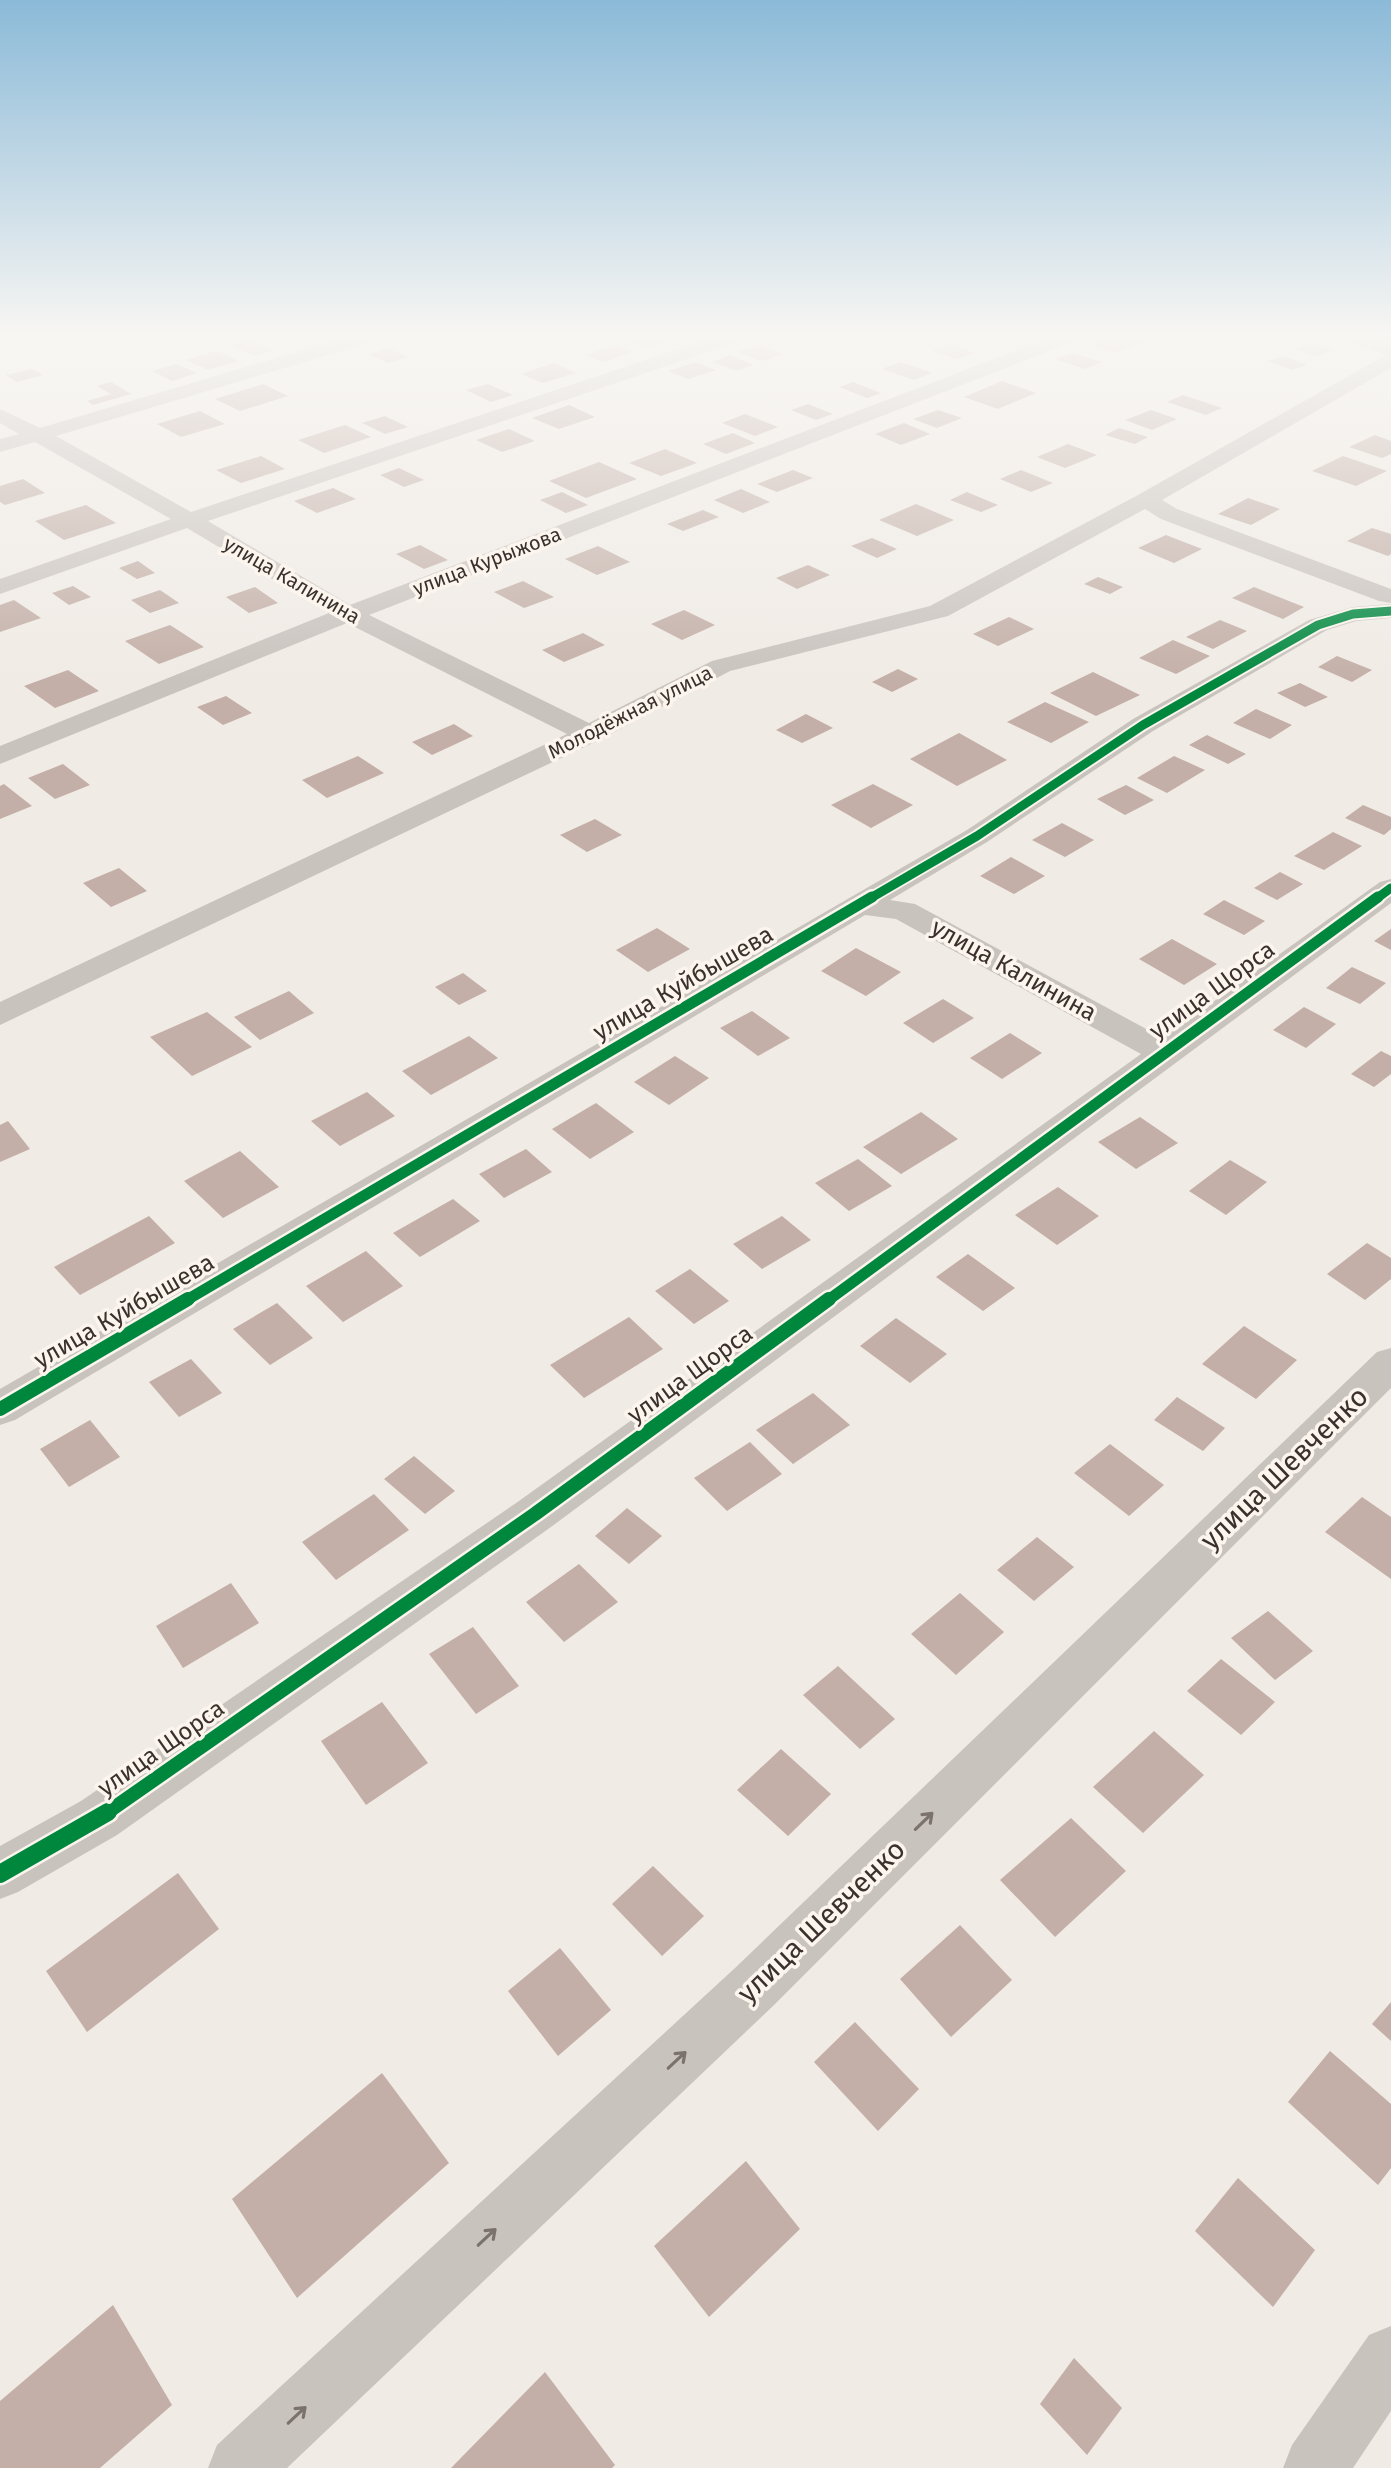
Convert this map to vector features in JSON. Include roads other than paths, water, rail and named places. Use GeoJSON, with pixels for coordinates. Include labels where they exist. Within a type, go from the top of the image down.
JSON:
{"type":"FeatureCollection","features":[{"type":"Feature","properties":{"kind":"street","name":"улица Калинина"},"geometry":{"type":"LineString","coordinates":[[69,453],[348,614],[589,734]]}},
{"type":"Feature","properties":{"kind":"street"},"geometry":{"type":"LineString","coordinates":[[0,587],[388,453]]}},
{"type":"Feature","properties":{"kind":"street","name":"улица Курыжова"},"geometry":{"type":"LineString","coordinates":[[0,756],[348,614],[766,453]]}},
{"type":"Feature","properties":{"kind":"street","name":"Молодёжная улица"},"geometry":{"type":"LineString","coordinates":[[0,1015],[589,734],[721,666],[939,611],[1228,453]]}},
{"type":"Feature","properties":{"kind":"street"},"geometry":{"type":"LineString","coordinates":[[1146,500],[1169,514],[1390,600]]}},
{"type":"Feature","properties":{"kind":"street","name":"улица Куйбышева"},"geometry":{"type":"LineString","coordinates":[[0,1409],[977,836],[1143,725],[1318,625],[1390,600]]}},
{"type":"Feature","properties":{"kind":"street","name":"улица Щорса"},"geometry":{"type":"LineString","coordinates":[[0,1874],[99,1818],[535,1514],[1391,888]]}},
{"type":"Feature","properties":{"kind":"street","name":"улица Калинина"},"geometry":{"type":"LineString","coordinates":[[858,905],[904,911],[1164,1052]]}},
{"type":"Feature","properties":{"kind":"street","name":"улица Шевченко"},"geometry":{"type":"LineString","coordinates":[[240,2468],[754,1987],[1391,1363]]}},
{"type":"Feature","properties":{"kind":"street"},"geometry":{"type":"LineString","coordinates":[[1315,2468],[1391,2357]]}}]}
